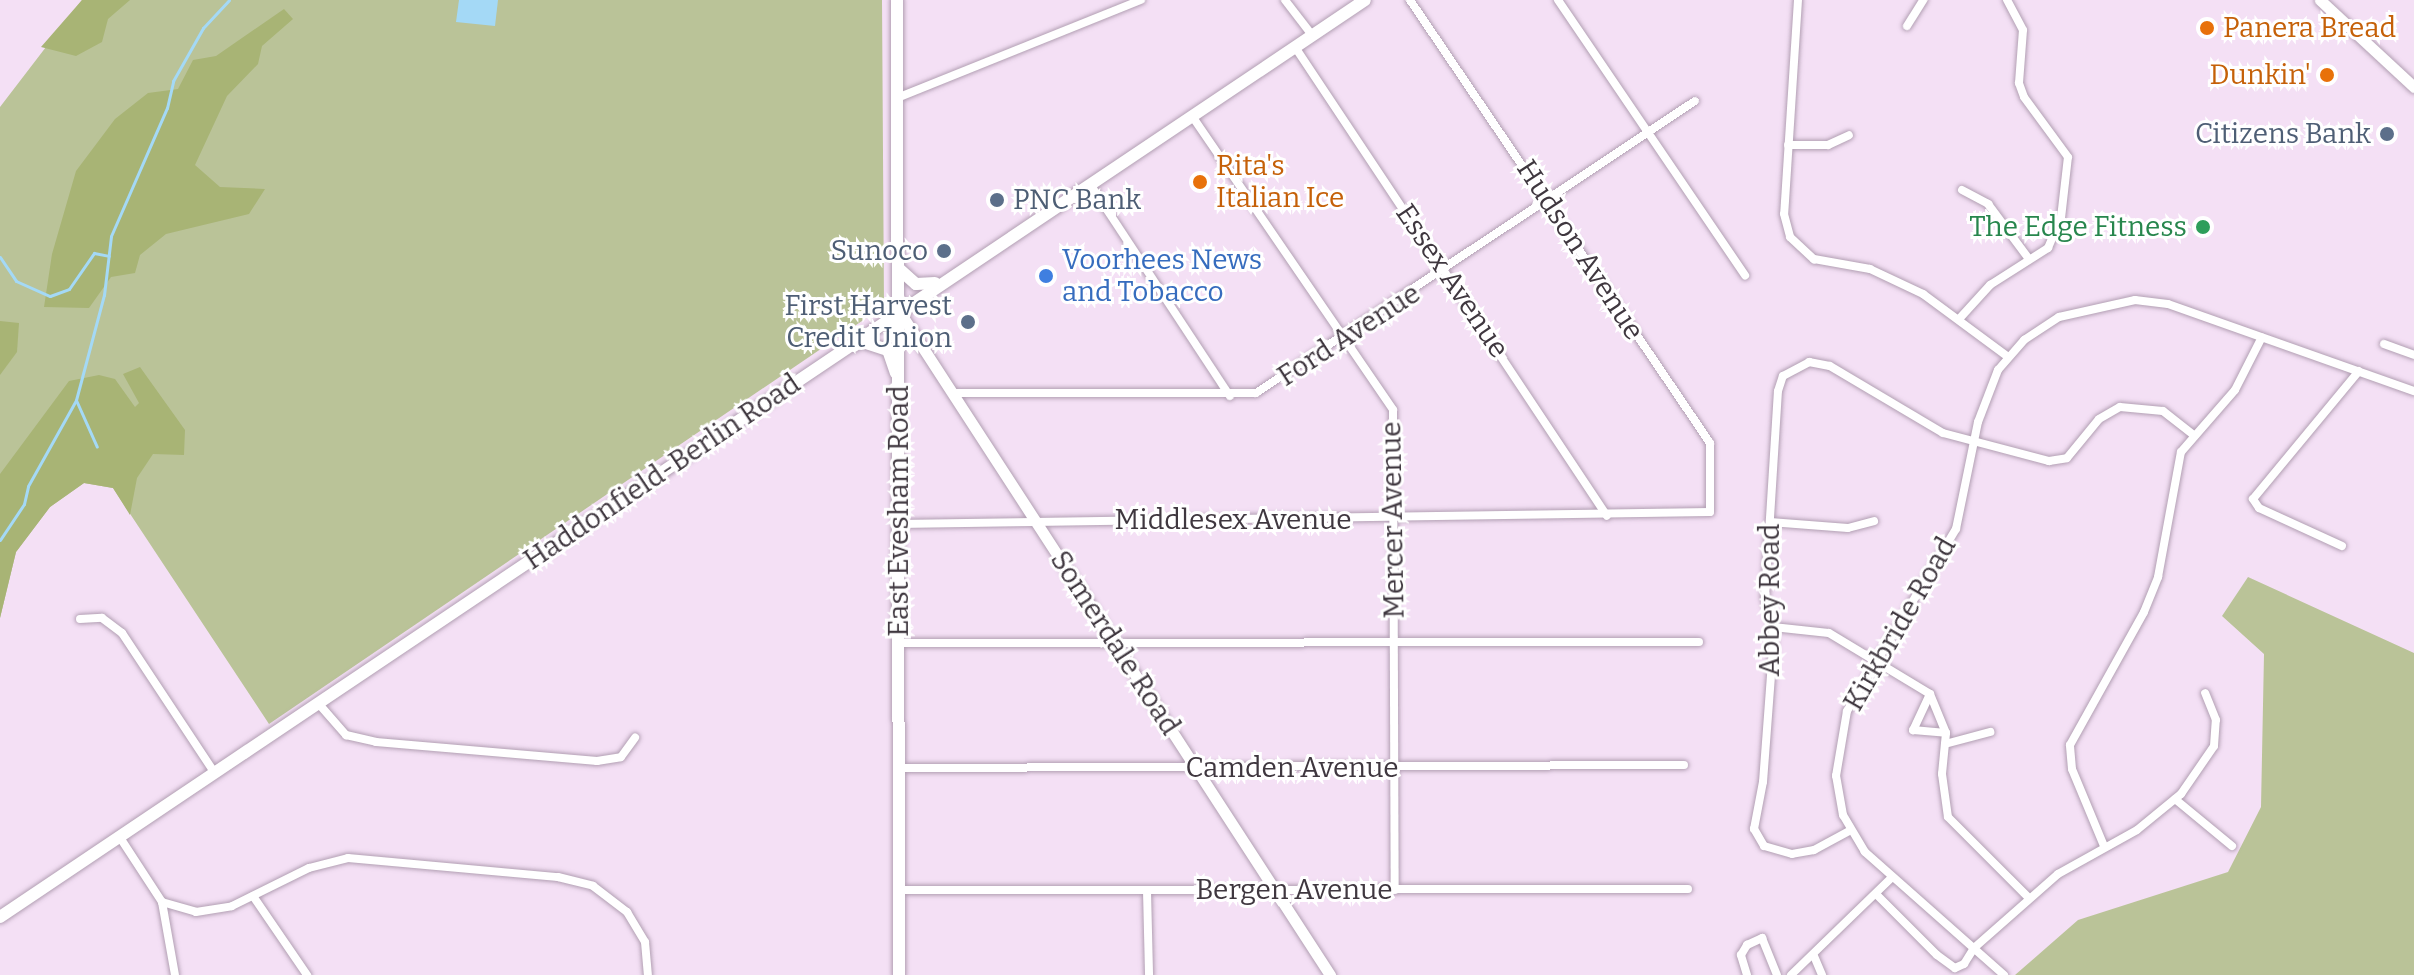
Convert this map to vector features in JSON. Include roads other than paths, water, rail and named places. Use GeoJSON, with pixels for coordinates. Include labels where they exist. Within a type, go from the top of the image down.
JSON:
{"type":"FeatureCollection","features":[{"type":"Feature","properties":{"kind":"main road","name":"East Evesham Road"},"geometry":{"type":"LineString","coordinates":[[897,0],[899,975]]}},
{"type":"Feature","properties":{"kind":"main road","name":"Haddonfield-Berlin Road"},"geometry":{"type":"LineString","coordinates":[[0,917],[1365,0]]}},
{"type":"Feature","properties":{"kind":"main road"},"geometry":{"type":"LineString","coordinates":[[2320,0],[2414,87]]}},
{"type":"Feature","properties":{"kind":"main road"},"geometry":{"type":"LineString","coordinates":[[898,268],[916,284],[943,282]]}},
{"type":"Feature","properties":{"kind":"main road","name":"Somerdale Road"},"geometry":{"type":"LineString","coordinates":[[899,311],[1330,975]]}},
{"type":"Feature","properties":{"kind":"main road"},"geometry":{"type":"LineString","coordinates":[[848,346],[860,341],[888,350],[899,380]]}},
{"type":"Feature","properties":{"kind":"street"},"geometry":{"type":"LineString","coordinates":[[897,98],[1141,0]]}},
{"type":"Feature","properties":{"kind":"street"},"geometry":{"type":"LineString","coordinates":[[1285,0],[1312,35]]}},
{"type":"Feature","properties":{"kind":"street","name":"Hudson Avenue"},"geometry":{"type":"LineString","coordinates":[[1410,0],[1710,443],[1710,512]]}},
{"type":"Feature","properties":{"kind":"street"},"geometry":{"type":"LineString","coordinates":[[1558,0],[1745,275]]}},
{"type":"Feature","properties":{"kind":"street"},"geometry":{"type":"LineString","coordinates":[[1798,0],[1784,214],[1795,245],[1822,262],[1888,275],[1960,318],[2008,357],[2059,317],[2117,301],[2168,304],[2414,391]]}},
{"type":"Feature","properties":{"kind":"street"},"geometry":{"type":"LineString","coordinates":[[1907,26],[1923,0]]}},
{"type":"Feature","properties":{"kind":"street"},"geometry":{"type":"LineString","coordinates":[[1960,318],[1990,285],[2048,248],[2058,232],[2069,165],[2065,150],[2024,97],[2019,67],[2023,30],[2007,0]]}},
{"type":"Feature","properties":{"kind":"street","name":"Essex Avenue"},"geometry":{"type":"LineString","coordinates":[[1295,47],[1607,516]]}},
{"type":"Feature","properties":{"kind":"street","name":"Ford Avenue"},"geometry":{"type":"LineString","coordinates":[[955,393],[1230,396],[1269,387],[1695,101]]}},
{"type":"Feature","properties":{"kind":"street","name":"Mercer Avenue"},"geometry":{"type":"LineString","coordinates":[[1192,116],[1393,410],[1397,767],[1395,890]]}},
{"type":"Feature","properties":{"kind":"street"},"geometry":{"type":"LineString","coordinates":[[1788,145],[1828,145],[1849,135]]}},
{"type":"Feature","properties":{"kind":"street"},"geometry":{"type":"LineString","coordinates":[[1090,184],[1230,396]]}},
{"type":"Feature","properties":{"kind":"street"},"geometry":{"type":"LineString","coordinates":[[1962,190],[1988,204],[2029,259]]}},
{"type":"Feature","properties":{"kind":"street"},"geometry":{"type":"LineString","coordinates":[[2104,846],[2072,769],[2070,745],[2144,612],[2160,564],[2176,464],[2192,434],[2235,390],[2262,337]]}},
{"type":"Feature","properties":{"kind":"street"},"geometry":{"type":"LineString","coordinates":[[2384,344],[2414,355]]}},
{"type":"Feature","properties":{"kind":"street","name":"Kirkbride Road"},"geometry":{"type":"LineString","coordinates":[[2004,975],[1891,878],[1851,830],[1838,789],[1838,744],[1847,711],[1956,529],[1975,439],[1991,384],[2008,357]]}},
{"type":"Feature","properties":{"kind":"street","name":"Abbey Road"},"geometry":{"type":"LineString","coordinates":[[1851,830],[1814,850],[1792,854],[1764,846],[1754,829],[1762,793],[1773,627],[1765,597],[1778,391],[1783,376],[1799,365],[1830,366],[1943,433],[1975,439]]}},
{"type":"Feature","properties":{"kind":"street"},"geometry":{"type":"LineString","coordinates":[[2342,546],[2259,508],[2253,499],[2359,371]]}},
{"type":"Feature","properties":{"kind":"street"},"geometry":{"type":"LineString","coordinates":[[1975,439],[2057,461],[2067,458],[2109,411],[2134,406],[2163,411],[2192,434]]}},
{"type":"Feature","properties":{"kind":"street","name":"Middlesex Avenue"},"geometry":{"type":"LineString","coordinates":[[898,524],[1036,519],[1395,520],[1710,512]]}},
{"type":"Feature","properties":{"kind":"street"},"geometry":{"type":"LineString","coordinates":[[1770,522],[1848,528],[1874,521]]}},
{"type":"Feature","properties":{"kind":"street"},"geometry":{"type":"LineString","coordinates":[[80,619],[102,618],[122,633],[214,772]]}},
{"type":"Feature","properties":{"kind":"street"},"geometry":{"type":"LineString","coordinates":[[1773,627],[1829,633],[1877,659],[1930,694],[1946,733],[1942,774],[1948,817],[2029,898]]}},
{"type":"Feature","properties":{"kind":"street"},"geometry":{"type":"LineString","coordinates":[[899,643],[1699,642]]}},
{"type":"Feature","properties":{"kind":"street"},"geometry":{"type":"LineString","coordinates":[[1876,894],[1955,968],[2029,898],[2077,860],[2137,830],[2175,799],[2214,746],[2216,720],[2205,693]]}},
{"type":"Feature","properties":{"kind":"street"},"geometry":{"type":"LineString","coordinates":[[1930,694],[1913,730],[1946,733]]}},
{"type":"Feature","properties":{"kind":"street"},"geometry":{"type":"LineString","coordinates":[[318,703],[346,735],[376,742],[597,761],[621,757],[635,738]]}},
{"type":"Feature","properties":{"kind":"street"},"geometry":{"type":"LineString","coordinates":[[1945,744],[1990,732]]}},
{"type":"Feature","properties":{"kind":"street","name":"Camden Avenue"},"geometry":{"type":"LineString","coordinates":[[900,768],[1684,765]]}},
{"type":"Feature","properties":{"kind":"street"},"geometry":{"type":"LineString","coordinates":[[2175,799],[2232,846]]}},
{"type":"Feature","properties":{"kind":"street"},"geometry":{"type":"LineString","coordinates":[[119,836],[162,902],[175,975]]}},
{"type":"Feature","properties":{"kind":"street"},"geometry":{"type":"LineString","coordinates":[[162,902],[196,912],[232,906],[309,868],[348,858],[575,880],[613,899],[640,929],[648,975]]}},
{"type":"Feature","properties":{"kind":"street"},"geometry":{"type":"LineString","coordinates":[[1791,975],[1891,878]]}},
{"type":"Feature","properties":{"kind":"street","name":"Bergen Avenue"},"geometry":{"type":"LineString","coordinates":[[900,890],[1275,892],[1688,889]]}},
{"type":"Feature","properties":{"kind":"street"},"geometry":{"type":"LineString","coordinates":[[1147,891],[1149,975]]}},
{"type":"Feature","properties":{"kind":"street"},"geometry":{"type":"LineString","coordinates":[[253,896],[307,975]]}},
{"type":"Feature","properties":{"kind":"street"},"geometry":{"type":"LineString","coordinates":[[1747,975],[1741,955],[1748,943],[1762,938],[1777,975]]}},
{"type":"Feature","properties":{"kind":"street"},"geometry":{"type":"LineString","coordinates":[[1814,956],[1822,975]]}},
{"type":"Feature","properties":{"kind":"water"},"geometry":{"type":"Polygon","coordinates":[[[459,0],[498,0],[495,26],[456,22],[459,0]]]}},
{"type":"Feature","properties":{"kind":"waterway"},"geometry":{"type":"LineString","coordinates":[[0,540],[24,504],[28,486],[76,400],[104,295],[111,236],[167,108],[173,81],[203,28],[229,0]]}},
{"type":"Feature","properties":{"kind":"waterway"},"geometry":{"type":"LineString","coordinates":[[0,257],[16,281],[50,296],[69,289],[94,253],[109,256]]}},
{"type":"Feature","properties":{"kind":"waterway"},"geometry":{"type":"LineString","coordinates":[[76,400],[97,447]]}},
{"type":"Feature","properties":{"kind":"place","name":"Panera Bread"},"geometry":{"type":"Point","coordinates":[2207,28]}},
{"type":"Feature","properties":{"kind":"place","name":"Dunkin'"},"geometry":{"type":"Point","coordinates":[2327,75]}},
{"type":"Feature","properties":{"kind":"place","name":"Citizens Bank"},"geometry":{"type":"Point","coordinates":[2387,134]}},
{"type":"Feature","properties":{"kind":"place","name":"Rita's Italian Ice"},"geometry":{"type":"Point","coordinates":[1200,182]}},
{"type":"Feature","properties":{"kind":"place","name":"PNC Bank"},"geometry":{"type":"Point","coordinates":[997,200]}},
{"type":"Feature","properties":{"kind":"place","name":"The Edge Fitness"},"geometry":{"type":"Point","coordinates":[2203,227]}},
{"type":"Feature","properties":{"kind":"place","name":"Sunoco"},"geometry":{"type":"Point","coordinates":[944,251]}},
{"type":"Feature","properties":{"kind":"place","name":"Voorhees News and Tobacco"},"geometry":{"type":"Point","coordinates":[1046,276]}},
{"type":"Feature","properties":{"kind":"place","name":"First Harvest Credit Union"},"geometry":{"type":"Point","coordinates":[968,322]}}]}
